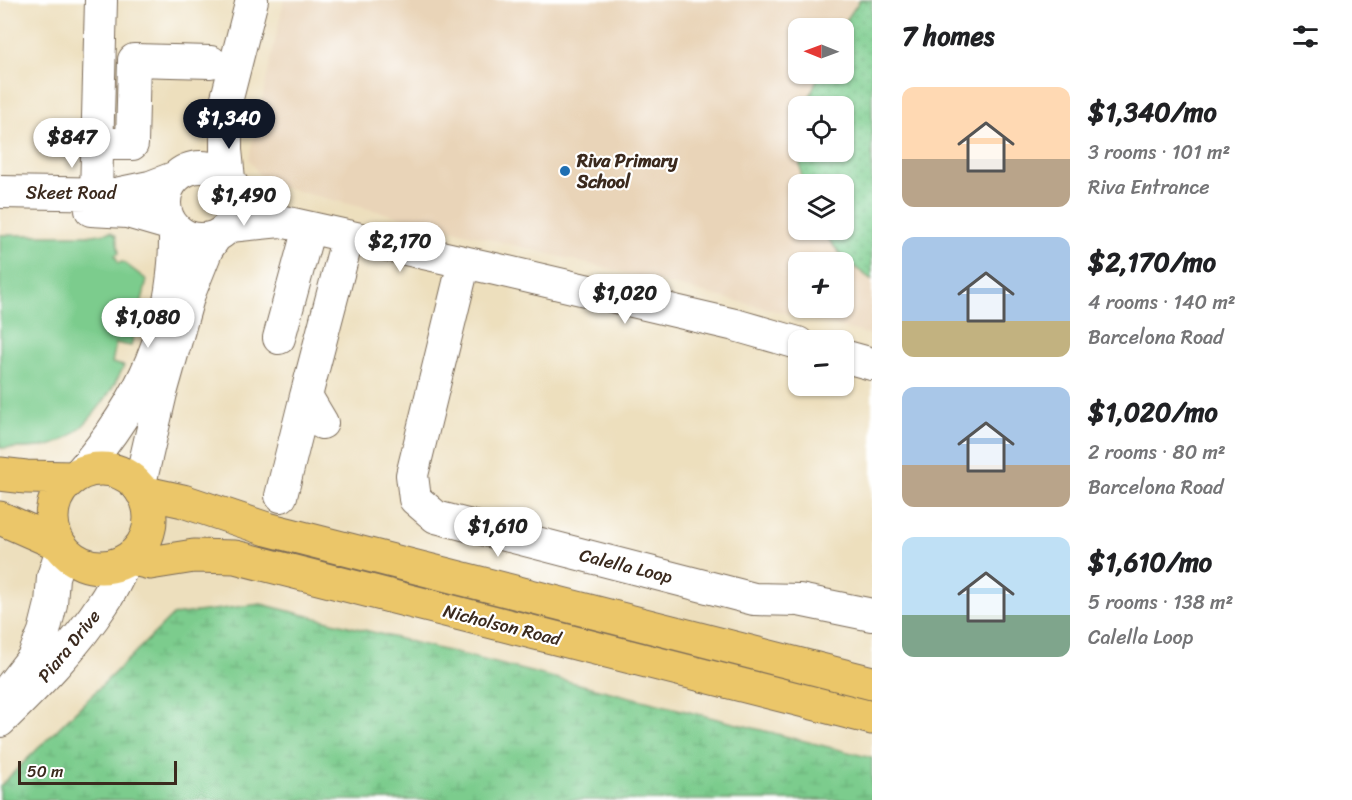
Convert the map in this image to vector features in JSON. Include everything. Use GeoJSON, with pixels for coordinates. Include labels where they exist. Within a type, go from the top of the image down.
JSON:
{"type":"FeatureCollection","features":[{"type":"Feature","properties":{"kind":"main road"},"geometry":{"type":"LineString","coordinates":[[0,474],[26,477],[75,476],[98,469],[113,471],[128,477],[141,490],[147,502],[149,522],[143,542],[128,559],[111,567],[95,568],[80,563],[60,547],[0,518]]}},
{"type":"Feature","properties":{"kind":"main road"},"geometry":{"type":"LineString","coordinates":[[60,547],[54,535],[52,513],[58,493],[75,476]]}},
{"type":"Feature","properties":{"kind":"main road","name":"Nicholson Road"},"geometry":{"type":"LineString","coordinates":[[141,490],[183,501],[267,529],[872,683]]}},
{"type":"Feature","properties":{"kind":"main road","name":"Nicholson Road"},"geometry":{"type":"LineString","coordinates":[[128,559],[150,562],[194,556],[235,557],[872,718]]}},
{"type":"Feature","properties":{"kind":"street"},"geometry":{"type":"LineString","coordinates":[[96,194],[101,0]]}},
{"type":"Feature","properties":{"kind":"street"},"geometry":{"type":"LineString","coordinates":[[252,0],[226,102],[204,144],[168,188],[165,201],[167,215],[180,233],[202,240],[223,231],[294,224],[735,325],[788,340]]}},
{"type":"Feature","properties":{"kind":"street"},"geometry":{"type":"LineString","coordinates":[[97,144],[132,144],[134,60],[210,62]]}},
{"type":"Feature","properties":{"kind":"street"},"geometry":{"type":"LineString","coordinates":[[141,490],[161,393],[189,294],[207,249],[236,213],[226,150],[226,102]]}},
{"type":"Feature","properties":{"kind":"street"},"geometry":{"type":"LineString","coordinates":[[181,173],[195,167],[210,168],[232,185],[294,224]]}},
{"type":"Feature","properties":{"kind":"street","name":"Skeet Road"},"geometry":{"type":"LineString","coordinates":[[0,192],[96,194],[133,191],[181,173]]}},
{"type":"Feature","properties":{"kind":"street","name":"Skeet Road"},"geometry":{"type":"LineString","coordinates":[[0,207],[106,210],[149,217],[174,227]]}},
{"type":"Feature","properties":{"kind":"street"},"geometry":{"type":"LineString","coordinates":[[279,338],[294,224]]}},
{"type":"Feature","properties":{"kind":"street"},"geometry":{"type":"LineString","coordinates":[[75,476],[112,432],[151,366],[172,288],[175,262],[174,227]]}},
{"type":"Feature","properties":{"kind":"street"},"geometry":{"type":"LineString","coordinates":[[281,496],[348,236]]}},
{"type":"Feature","properties":{"kind":"street","name":"Calella Loop"},"geometry":{"type":"LineString","coordinates":[[464,262],[412,475],[415,500],[436,517],[754,599],[799,600],[872,615]]}},
{"type":"Feature","properties":{"kind":"street"},"geometry":{"type":"LineString","coordinates":[[854,359],[872,364]]}},
{"type":"Feature","properties":{"kind":"street"},"geometry":{"type":"LineString","coordinates":[[306,396],[322,423]]}},
{"type":"Feature","properties":{"kind":"street","name":"Piara Drive"},"geometry":{"type":"LineString","coordinates":[[4,686],[33,658],[44,632],[60,547]]}},
{"type":"Feature","properties":{"kind":"street","name":"Piara Drive"},"geometry":{"type":"LineString","coordinates":[[0,722],[48,675],[76,641],[105,601],[128,559]]}},
{"type":"Feature","properties":{"kind":"shaded area","name":"Riva Primary School"},"geometry":{"type":"Polygon","coordinates":[[[284,0],[872,0],[872,335],[804,318],[854,318],[854,252],[788,252],[788,314],[265,183],[249,159],[284,0]]]}},
{"type":"Feature","properties":{"kind":"green space"},"geometry":{"type":"Polygon","coordinates":[[[860,0],[872,0],[872,280],[854,267],[854,252],[839,252],[829,240],[854,240],[854,174],[801,174],[800,162],[854,162],[854,96],[810,96],[815,84],[854,84],[854,18],[848,18],[860,0]]]}},
{"type":"Feature","properties":{"kind":"green space"},"geometry":{"type":"Polygon","coordinates":[[[111,232],[116,236],[119,253],[115,255],[118,263],[123,262],[147,280],[131,346],[116,343],[112,363],[124,366],[104,401],[74,433],[52,445],[0,448],[0,235],[94,235],[111,232]]]}},
{"type":"Feature","properties":{"kind":"green space"},"geometry":{"type":"Polygon","coordinates":[[[261,604],[872,758],[872,800],[0,800],[0,786],[173,615],[261,604]]]}},
{"type":"Feature","properties":{"kind":"place","name":"Riva Primary School"},"geometry":{"type":"Point","coordinates":[565,171]}}]}
